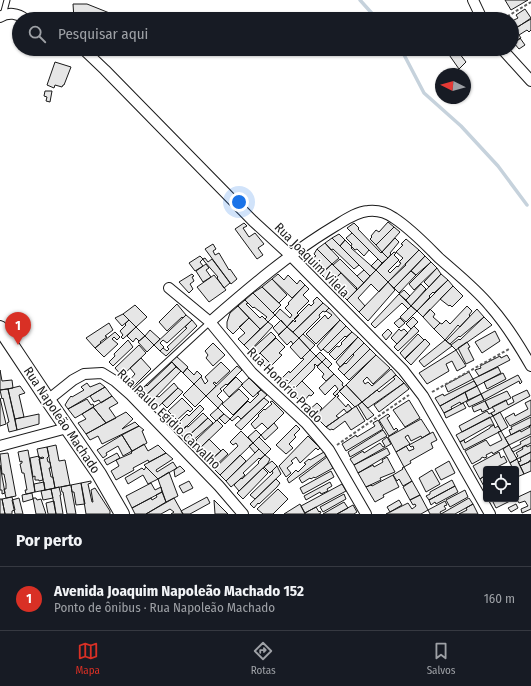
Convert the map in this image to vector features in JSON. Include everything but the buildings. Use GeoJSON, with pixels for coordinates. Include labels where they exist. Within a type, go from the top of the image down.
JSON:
{"type":"FeatureCollection","features":[{"type":"Feature","properties":{"kind":"main road","name":"Rua Napoleão Machado"},"geometry":{"type":"LineString","coordinates":[[1,333],[99,474],[122,514]]}},
{"type":"Feature","properties":{"kind":"street"},"geometry":{"type":"LineString","coordinates":[[473,0],[479,12]]}},
{"type":"Feature","properties":{"kind":"street"},"geometry":{"type":"LineString","coordinates":[[2,16],[12,13]]}},
{"type":"Feature","properties":{"kind":"street","name":"Rua Joaquim Vilela"},"geometry":{"type":"LineString","coordinates":[[90,56],[403,370],[421,393],[490,514]]}},
{"type":"Feature","properties":{"kind":"street"},"geometry":{"type":"LineString","coordinates":[[508,56],[531,81]]}},
{"type":"Feature","properties":{"kind":"street"},"geometry":{"type":"LineString","coordinates":[[210,322],[251,286],[290,255],[327,231],[361,213],[377,211],[386,213],[393,217],[408,229],[474,289],[490,306],[518,344],[531,366]]}},
{"type":"Feature","properties":{"kind":"street","name":"Rua Honório Prado"},"geometry":{"type":"LineString","coordinates":[[169,288],[210,322],[252,373],[306,424],[329,450],[366,514]]}},
{"type":"Feature","properties":{"kind":"street","name":"Rua Paulo Egídio Carvalho"},"geometry":{"type":"LineString","coordinates":[[48,400],[73,380],[84,374],[92,372],[102,373],[115,381],[130,395],[219,486],[243,514]]}},
{"type":"Feature","properties":{"kind":"street"},"geometry":{"type":"LineString","coordinates":[[0,446],[67,428]]}},
{"type":"Feature","properties":{"kind":"lane"},"geometry":{"type":"LineString","coordinates":[[2,16],[7,0]]}},
{"type":"Feature","properties":{"kind":"lane"},"geometry":{"type":"LineString","coordinates":[[130,395],[210,322]]}},
{"type":"Feature","properties":{"kind":"path"},"geometry":{"type":"LineString","coordinates":[[515,12],[531,2]]}},
{"type":"Feature","properties":{"kind":"path"},"geometry":{"type":"LineString","coordinates":[[329,450],[362,426],[421,393],[518,344]]}},
{"type":"Feature","properties":{"kind":"waterway"},"geometry":{"type":"LineString","coordinates":[[360,0],[371,12]]}},
{"type":"Feature","properties":{"kind":"waterway"},"geometry":{"type":"LineString","coordinates":[[405,56],[424,93],[461,126],[498,166],[527,205]]}},
{"type":"Feature","properties":{"kind":"place","name":"Avenida Joaquim Napoleão Machado 152"},"geometry":{"type":"Point","coordinates":[18,345]}}]}
